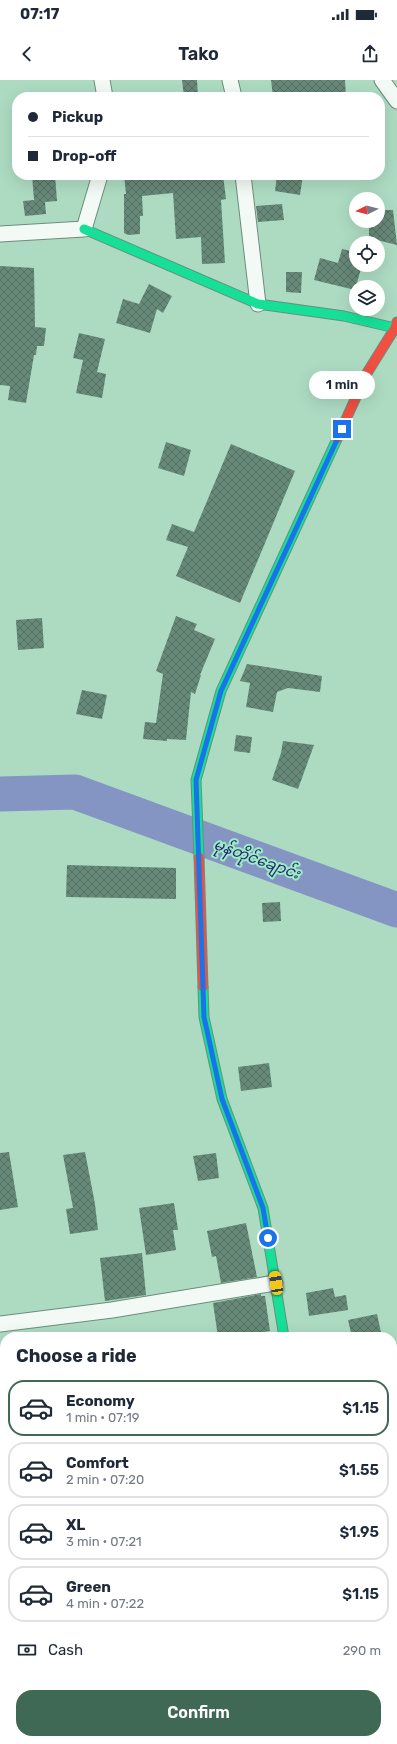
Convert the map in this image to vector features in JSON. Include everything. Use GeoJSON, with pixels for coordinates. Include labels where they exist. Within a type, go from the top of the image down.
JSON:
{"type":"FeatureCollection","features":[{"type":"Feature","properties":{"kind":"street"},"geometry":{"type":"LineString","coordinates":[[102,80],[104,92]]}},
{"type":"Feature","properties":{"kind":"street"},"geometry":{"type":"LineString","coordinates":[[230,80],[233,92]]}},
{"type":"Feature","properties":{"kind":"street"},"geometry":{"type":"LineString","coordinates":[[382,80],[397,101]]}},
{"type":"Feature","properties":{"kind":"street"},"geometry":{"type":"LineString","coordinates":[[84,229],[99,180]]}},
{"type":"Feature","properties":{"kind":"street"},"geometry":{"type":"LineString","coordinates":[[244,180],[258,304]]}},
{"type":"Feature","properties":{"kind":"street"},"geometry":{"type":"LineString","coordinates":[[0,234],[84,229],[258,304],[396,325],[367,373],[221,691],[196,780],[204,1017],[222,1099],[263,1208],[283,1332]]}},
{"type":"Feature","properties":{"kind":"street"},"geometry":{"type":"LineString","coordinates":[[0,1324],[112,1310],[276,1283]]}},
{"type":"Feature","properties":{"kind":"building"},"geometry":{"type":"Polygon","coordinates":[[[182,80],[197,80],[198,92],[183,92],[182,80]]]}},
{"type":"Feature","properties":{"kind":"building"},"geometry":{"type":"Polygon","coordinates":[[[271,80],[345,80],[346,92],[272,92],[271,80]]]}},
{"type":"Feature","properties":{"kind":"building"},"geometry":{"type":"Polygon","coordinates":[[[32,180],[55,180],[57,201],[45,202],[46,214],[25,216],[23,201],[34,200],[32,180]]]}},
{"type":"Feature","properties":{"kind":"building"},"geometry":{"type":"Polygon","coordinates":[[[125,180],[224,180],[226,199],[221,200],[225,263],[202,264],[201,237],[176,239],[173,193],[142,196],[143,216],[140,216],[140,234],[128,235],[124,233],[124,194],[126,194],[125,180]]]}},
{"type":"Feature","properties":{"kind":"building"},"geometry":{"type":"Polygon","coordinates":[[[276,180],[302,180],[300,195],[275,191],[276,180]]]}},
{"type":"Feature","properties":{"kind":"building"},"geometry":{"type":"Polygon","coordinates":[[[282,204],[284,220],[258,222],[256,206],[282,204]]]}},
{"type":"Feature","properties":{"kind":"building"},"geometry":{"type":"Polygon","coordinates":[[[385,210],[393,210],[397,245],[385,242],[385,236],[369,236],[369,228],[385,228],[385,210]]]}},
{"type":"Feature","properties":{"kind":"building"},"geometry":{"type":"Polygon","coordinates":[[[342,249],[349,250],[349,272],[360,272],[358,280],[349,280],[349,289],[314,280],[320,258],[338,263],[342,249]]]}},
{"type":"Feature","properties":{"kind":"building"},"geometry":{"type":"Polygon","coordinates":[[[0,266],[34,268],[35,327],[46,328],[44,346],[37,346],[36,355],[34,355],[26,403],[8,400],[10,386],[0,385],[0,266]]]}},
{"type":"Feature","properties":{"kind":"building"},"geometry":{"type":"Polygon","coordinates":[[[286,272],[302,272],[301,293],[286,292],[286,272]]]}},
{"type":"Feature","properties":{"kind":"building"},"geometry":{"type":"Polygon","coordinates":[[[149,284],[172,296],[163,313],[157,309],[150,333],[116,323],[123,299],[139,304],[149,284]]]}},
{"type":"Feature","properties":{"kind":"building"},"geometry":{"type":"Polygon","coordinates":[[[79,333],[105,339],[97,372],[106,374],[102,398],[76,393],[83,360],[73,358],[79,333]]]}},
{"type":"Feature","properties":{"kind":"building"},"geometry":{"type":"Polygon","coordinates":[[[166,442],[191,450],[184,476],[158,468],[166,442]]]}},
{"type":"Feature","properties":{"kind":"building"},"geometry":{"type":"Polygon","coordinates":[[[231,444],[295,471],[240,603],[176,576],[188,547],[166,540],[172,524],[194,532],[231,444]]]}},
{"type":"Feature","properties":{"kind":"building"},"geometry":{"type":"Polygon","coordinates":[[[176,616],[197,624],[194,630],[215,639],[200,675],[195,694],[191,692],[186,740],[167,739],[167,741],[143,739],[145,722],[156,723],[163,674],[156,671],[176,616]]]}},
{"type":"Feature","properties":{"kind":"building"},"geometry":{"type":"Polygon","coordinates":[[[42,618],[44,648],[18,650],[16,620],[42,618]]]}},
{"type":"Feature","properties":{"kind":"building"},"geometry":{"type":"Polygon","coordinates":[[[247,664],[322,676],[320,692],[288,688],[277,692],[273,712],[246,707],[250,683],[240,681],[247,664]]]}},
{"type":"Feature","properties":{"kind":"building"},"geometry":{"type":"Polygon","coordinates":[[[82,690],[107,695],[102,719],[76,714],[82,690]]]}},
{"type":"Feature","properties":{"kind":"building"},"geometry":{"type":"Polygon","coordinates":[[[236,735],[252,737],[250,753],[234,751],[236,735]]]}},
{"type":"Feature","properties":{"kind":"building"},"geometry":{"type":"Polygon","coordinates":[[[283,741],[314,745],[298,789],[272,780],[281,753],[283,741]]]}},
{"type":"Feature","properties":{"kind":"building"},"geometry":{"type":"Polygon","coordinates":[[[67,865],[176,868],[176,899],[66,897],[67,865]]]}},
{"type":"Feature","properties":{"kind":"building"},"geometry":{"type":"Polygon","coordinates":[[[280,902],[281,921],[263,922],[262,903],[280,902]]]}},
{"type":"Feature","properties":{"kind":"building"},"geometry":{"type":"Polygon","coordinates":[[[269,1063],[272,1087],[241,1091],[238,1067],[269,1063]]]}},
{"type":"Feature","properties":{"kind":"building"},"geometry":{"type":"Polygon","coordinates":[[[9,1152],[18,1207],[0,1210],[0,1153],[9,1152]]]}},
{"type":"Feature","properties":{"kind":"building"},"geometry":{"type":"Polygon","coordinates":[[[85,1152],[95,1204],[98,1230],[70,1234],[66,1209],[73,1208],[63,1155],[85,1152]]]}},
{"type":"Feature","properties":{"kind":"building"},"geometry":{"type":"Polygon","coordinates":[[[216,1153],[219,1178],[198,1181],[193,1156],[216,1153]]]}},
{"type":"Feature","properties":{"kind":"building"},"geometry":{"type":"Polygon","coordinates":[[[174,1203],[178,1230],[173,1230],[176,1250],[146,1255],[139,1208],[174,1203]]]}},
{"type":"Feature","properties":{"kind":"building"},"geometry":{"type":"Polygon","coordinates":[[[246,1223],[257,1277],[221,1283],[216,1256],[212,1257],[207,1231],[246,1223]]]}},
{"type":"Feature","properties":{"kind":"building"},"geometry":{"type":"Polygon","coordinates":[[[142,1253],[146,1295],[105,1301],[100,1258],[142,1253]]]}},
{"type":"Feature","properties":{"kind":"building"},"geometry":{"type":"Polygon","coordinates":[[[333,1288],[335,1297],[346,1295],[348,1310],[309,1316],[306,1293],[333,1288]]]}},
{"type":"Feature","properties":{"kind":"building"},"geometry":{"type":"Polygon","coordinates":[[[261,1294],[261,1296],[265,1296],[270,1331],[217,1332],[213,1303],[261,1294]]]}},
{"type":"Feature","properties":{"kind":"building"},"geometry":{"type":"Polygon","coordinates":[[[377,1314],[381,1332],[351,1332],[348,1320],[377,1314]]]}},
{"type":"Feature","properties":{"kind":"waterway","name":"မုန်တိုင်ချောင်း"},"geometry":{"type":"LineString","coordinates":[[0,794],[75,792],[397,910]]}},
{"type":"Feature","properties":{"kind":"traffic: fast"},"geometry":{"type":"LineString","coordinates":[[84,229],[258,304],[344,316],[395,328]]}},
{"type":"Feature","properties":{"kind":"traffic: fast"},"geometry":{"type":"LineString","coordinates":[[199,857],[196,780],[221,691],[337,439]]}},
{"type":"Feature","properties":{"kind":"traffic: fast"},"geometry":{"type":"LineString","coordinates":[[203,987],[204,1017],[222,1099],[263,1208],[283,1332]]}},
{"type":"Feature","properties":{"kind":"traffic: jam"},"geometry":{"type":"LineString","coordinates":[[337,439],[367,373],[395,328],[397,322]]}},
{"type":"Feature","properties":{"kind":"traffic: jam"},"geometry":{"type":"LineString","coordinates":[[199,857],[203,987]]}},
{"type":"Feature","properties":{"kind":"route"},"geometry":{"type":"LineString","coordinates":[[268,1238],[263,1208],[222,1099],[204,1017],[196,780],[221,691],[342,429]]}}]}
